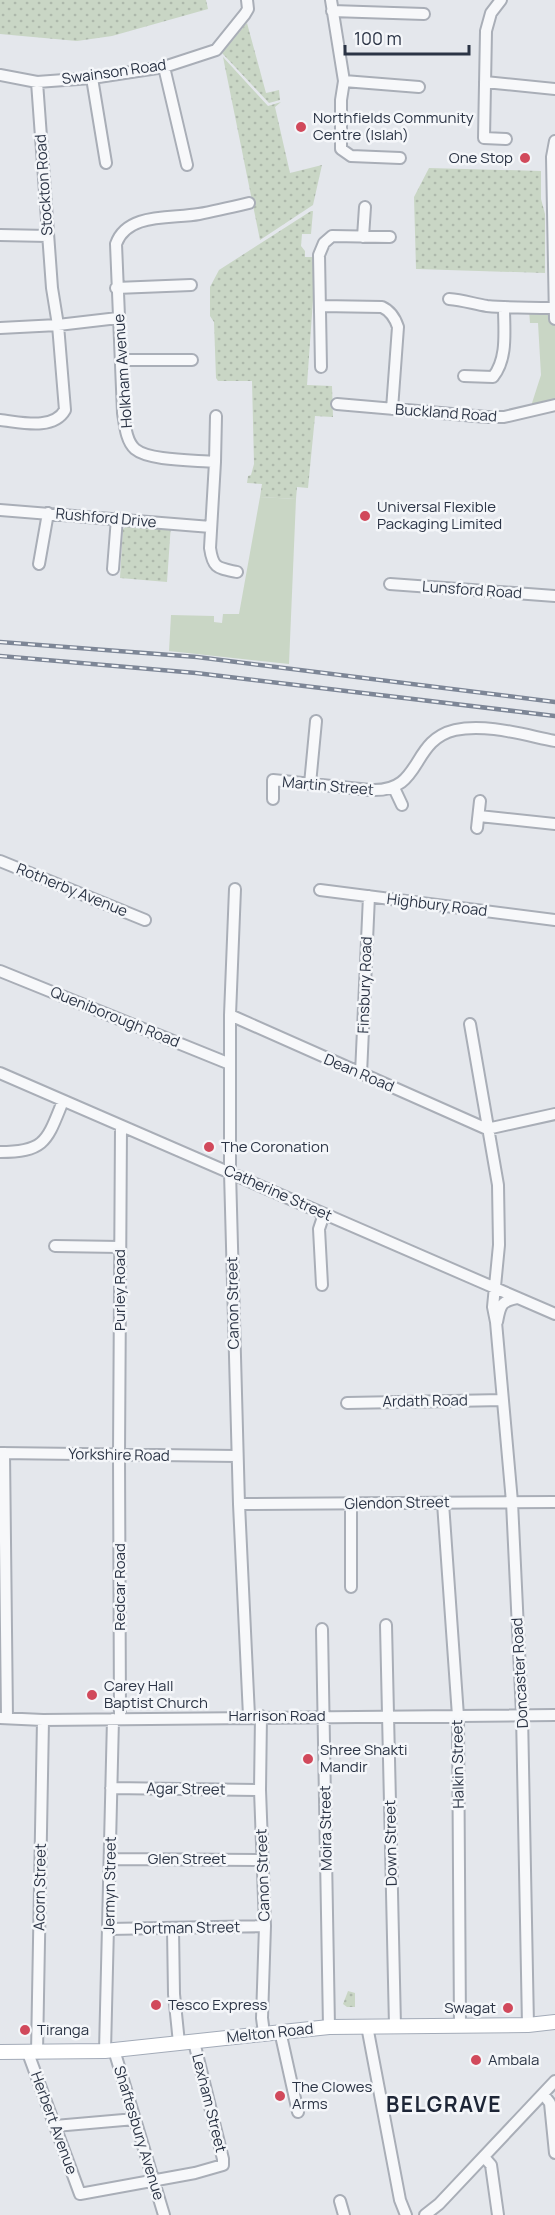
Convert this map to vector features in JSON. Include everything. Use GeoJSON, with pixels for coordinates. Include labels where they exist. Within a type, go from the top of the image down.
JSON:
{"type":"FeatureCollection","features":[{"type":"Feature","properties":{"kind":"main road","name":"Melton Road"},"geometry":{"type":"LineString","coordinates":[[0,2052],[110,2051],[329,2027],[545,2025]]}},
{"type":"Feature","properties":{"kind":"street","name":"Swainson Road"},"geometry":{"type":"LineString","coordinates":[[0,75],[37,82],[92,78],[164,67],[216,50],[246,14],[247,0]]}},
{"type":"Feature","properties":{"kind":"street"},"geometry":{"type":"LineString","coordinates":[[501,0],[489,18],[484,138],[506,140]]}},
{"type":"Feature","properties":{"kind":"street"},"geometry":{"type":"LineString","coordinates":[[400,158],[357,157],[342,151],[339,142],[344,81],[332,6],[424,14]]}},
{"type":"Feature","properties":{"kind":"street"},"geometry":{"type":"LineString","coordinates":[[164,67],[187,165]]}},
{"type":"Feature","properties":{"kind":"street"},"geometry":{"type":"LineString","coordinates":[[92,78],[106,163]]}},
{"type":"Feature","properties":{"kind":"street"},"geometry":{"type":"LineString","coordinates":[[344,81],[419,87]]}},
{"type":"Feature","properties":{"kind":"street","name":"Stockton Road"},"geometry":{"type":"LineString","coordinates":[[0,420],[46,423],[61,417],[65,410],[58,325],[52,288],[37,82]]}},
{"type":"Feature","properties":{"kind":"street"},"geometry":{"type":"LineString","coordinates":[[485,82],[555,88]]}},
{"type":"Feature","properties":{"kind":"street"},"geometry":{"type":"LineString","coordinates":[[555,141],[552,157],[555,319]]}},
{"type":"Feature","properties":{"kind":"street","name":"Holkham Avenue"},"geometry":{"type":"LineString","coordinates":[[215,462],[150,458],[134,449],[127,434],[123,413],[116,288],[116,244],[119,236],[131,225],[249,203]]}},
{"type":"Feature","properties":{"kind":"street"},"geometry":{"type":"LineString","coordinates":[[363,237],[365,207]]}},
{"type":"Feature","properties":{"kind":"street"},"geometry":{"type":"LineString","coordinates":[[0,235],[48,236]]}},
{"type":"Feature","properties":{"kind":"street"},"geometry":{"type":"LineString","coordinates":[[321,367],[319,255],[324,243],[332,236],[390,237]]}},
{"type":"Feature","properties":{"kind":"street"},"geometry":{"type":"LineString","coordinates":[[116,288],[191,285]]}},
{"type":"Feature","properties":{"kind":"street"},"geometry":{"type":"LineString","coordinates":[[449,299],[504,308],[554,308]]}},
{"type":"Feature","properties":{"kind":"street"},"geometry":{"type":"LineString","coordinates":[[321,306],[382,307],[395,318],[398,327],[392,410]]}},
{"type":"Feature","properties":{"kind":"street"},"geometry":{"type":"LineString","coordinates":[[464,376],[493,377],[500,368],[504,349],[504,308]]}},
{"type":"Feature","properties":{"kind":"street"},"geometry":{"type":"LineString","coordinates":[[0,328],[58,325],[118,318]]}},
{"type":"Feature","properties":{"kind":"street"},"geometry":{"type":"LineString","coordinates":[[121,360],[192,360]]}},
{"type":"Feature","properties":{"kind":"street","name":"Buckland Road"},"geometry":{"type":"LineString","coordinates":[[337,404],[504,417],[555,405]]}},
{"type":"Feature","properties":{"kind":"street"},"geometry":{"type":"LineString","coordinates":[[216,416],[210,548],[212,562],[219,568],[237,572]]}},
{"type":"Feature","properties":{"kind":"street","name":"Rushford Drive"},"geometry":{"type":"LineString","coordinates":[[0,510],[211,527]]}},
{"type":"Feature","properties":{"kind":"street"},"geometry":{"type":"LineString","coordinates":[[39,564],[48,513]]}},
{"type":"Feature","properties":{"kind":"street"},"geometry":{"type":"LineString","coordinates":[[113,569],[117,518]]}},
{"type":"Feature","properties":{"kind":"street","name":"Lunsford Road"},"geometry":{"type":"LineString","coordinates":[[390,584],[555,596]]}},
{"type":"Feature","properties":{"kind":"street"},"geometry":{"type":"LineString","coordinates":[[310,784],[316,721]]}},
{"type":"Feature","properties":{"kind":"street","name":"Martin Street"},"geometry":{"type":"LineString","coordinates":[[273,799],[273,780],[383,791],[394,788],[411,773],[429,744],[455,730],[483,728],[555,741]]}},
{"type":"Feature","properties":{"kind":"street"},"geometry":{"type":"LineString","coordinates":[[394,788],[402,805]]}},
{"type":"Feature","properties":{"kind":"street"},"geometry":{"type":"LineString","coordinates":[[477,828],[480,801]]}},
{"type":"Feature","properties":{"kind":"street"},"geometry":{"type":"LineString","coordinates":[[478,816],[555,824]]}},
{"type":"Feature","properties":{"kind":"street","name":"Rotherby Avenue"},"geometry":{"type":"LineString","coordinates":[[1,864],[145,920]]}},
{"type":"Feature","properties":{"kind":"street","name":"Canon Street"},"geometry":{"type":"LineString","coordinates":[[235,889],[230,1016],[230,1172],[237,1456],[249,1716]]}},
{"type":"Feature","properties":{"kind":"street","name":"Highbury Road"},"geometry":{"type":"LineString","coordinates":[[320,890],[555,920]]}},
{"type":"Feature","properties":{"kind":"street","name":"Finsbury Road"},"geometry":{"type":"LineString","coordinates":[[362,1074],[369,896]]}},
{"type":"Feature","properties":{"kind":"street","name":"Queniborough Road"},"geometry":{"type":"LineString","coordinates":[[0,971],[230,1064]]}},
{"type":"Feature","properties":{"kind":"street","name":"Dean Road"},"geometry":{"type":"LineString","coordinates":[[230,1016],[488,1129]]}},
{"type":"Feature","properties":{"kind":"street","name":"Doncaster Road"},"geometry":{"type":"LineString","coordinates":[[470,1024],[498,1185],[500,1220],[493,1307],[512,1502],[522,1714],[545,2025]]}},
{"type":"Feature","properties":{"kind":"street","name":"Catherine Street"},"geometry":{"type":"LineString","coordinates":[[0,1073],[555,1314]]}},
{"type":"Feature","properties":{"kind":"street"},"geometry":{"type":"LineString","coordinates":[[0,1152],[20,1152],[39,1145],[51,1131],[63,1101]]}},
{"type":"Feature","properties":{"kind":"street"},"geometry":{"type":"LineString","coordinates":[[488,1129],[555,1114]]}},
{"type":"Feature","properties":{"kind":"street","name":"Purley Road"},"geometry":{"type":"LineString","coordinates":[[119,1454],[121,1126]]}},
{"type":"Feature","properties":{"kind":"street"},"geometry":{"type":"LineString","coordinates":[[322,1285],[319,1229],[324,1214]]}},
{"type":"Feature","properties":{"kind":"street"},"geometry":{"type":"LineString","coordinates":[[55,1246],[120,1247]]}},
{"type":"Feature","properties":{"kind":"street"},"geometry":{"type":"LineString","coordinates":[[496,1322],[502,1305],[507,1300],[518,1298]]}},
{"type":"Feature","properties":{"kind":"street","name":"Ardath Road"},"geometry":{"type":"LineString","coordinates":[[346,1403],[503,1400]]}},
{"type":"Feature","properties":{"kind":"street"},"geometry":{"type":"LineString","coordinates":[[2,1453],[3,1718]]}},
{"type":"Feature","properties":{"kind":"street","name":"Yorkshire Road"},"geometry":{"type":"LineString","coordinates":[[2,1453],[237,1456]]}},
{"type":"Feature","properties":{"kind":"street","name":"Redcar Road"},"geometry":{"type":"LineString","coordinates":[[117,1719],[119,1454]]}},
{"type":"Feature","properties":{"kind":"street","name":"Glendon Street"},"geometry":{"type":"LineString","coordinates":[[239,1504],[555,1502]]}},
{"type":"Feature","properties":{"kind":"street","name":"Halkin Street"},"geometry":{"type":"LineString","coordinates":[[443,1503],[458,1716],[460,2026]]}},
{"type":"Feature","properties":{"kind":"street"},"geometry":{"type":"LineString","coordinates":[[351,1504],[351,1587]]}},
{"type":"Feature","properties":{"kind":"street","name":"Down Street"},"geometry":{"type":"LineString","coordinates":[[386,1625],[395,2026]]}},
{"type":"Feature","properties":{"kind":"street","name":"Moira Street"},"geometry":{"type":"LineString","coordinates":[[322,1629],[329,2027]]}},
{"type":"Feature","properties":{"kind":"street","name":"Harrison Road"},"geometry":{"type":"LineString","coordinates":[[3,1718],[43,1720],[249,1716],[555,1715]]}},
{"type":"Feature","properties":{"kind":"street","name":"Canon Street"},"geometry":{"type":"LineString","coordinates":[[261,1716],[260,1790],[264,1926],[262,2018],[264,2033]]}},
{"type":"Feature","properties":{"kind":"street","name":"Jermyn Street"},"geometry":{"type":"LineString","coordinates":[[110,2051],[111,1788],[117,1719]]}},
{"type":"Feature","properties":{"kind":"street","name":"Acorn Street"},"geometry":{"type":"LineString","coordinates":[[32,2053],[43,1720]]}},
{"type":"Feature","properties":{"kind":"street","name":"Agar Street"},"geometry":{"type":"LineString","coordinates":[[111,1788],[260,1790]]}},
{"type":"Feature","properties":{"kind":"street","name":"Glen Street"},"geometry":{"type":"LineString","coordinates":[[110,1859],[263,1860]]}},
{"type":"Feature","properties":{"kind":"street","name":"Portman Street"},"geometry":{"type":"LineString","coordinates":[[109,1929],[264,1926]]}},
{"type":"Feature","properties":{"kind":"street"},"geometry":{"type":"LineString","coordinates":[[173,1929],[174,1994],[179,2043]]}},
{"type":"Feature","properties":{"kind":"street"},"geometry":{"type":"LineString","coordinates":[[367,2026],[400,2200],[406,2215]]}},
{"type":"Feature","properties":{"kind":"street"},"geometry":{"type":"LineString","coordinates":[[280,2031],[298,2112]]}},
{"type":"Feature","properties":{"kind":"street","name":"Lexham Street"},"geometry":{"type":"LineString","coordinates":[[153,2181],[223,2165],[224,2159],[194,2042]]}},
{"type":"Feature","properties":{"kind":"street","name":"Shaftesbury Avenue"},"geometry":{"type":"LineString","coordinates":[[110,2051],[135,2119],[164,2215]]}},
{"type":"Feature","properties":{"kind":"street","name":"Herbert Avenue"},"geometry":{"type":"LineString","coordinates":[[32,2053],[80,2194],[153,2181]]}},
{"type":"Feature","properties":{"kind":"street"},"geometry":{"type":"LineString","coordinates":[[425,2215],[439,2204],[555,2081]]}},
{"type":"Feature","properties":{"kind":"street"},"geometry":{"type":"LineString","coordinates":[[543,2094],[549,2103],[555,2153]]}},
{"type":"Feature","properties":{"kind":"street"},"geometry":{"type":"LineString","coordinates":[[56,2126],[135,2119]]}},
{"type":"Feature","properties":{"kind":"street"},"geometry":{"type":"LineString","coordinates":[[484,2157],[491,2165],[498,2215]]}},
{"type":"Feature","properties":{"kind":"street"},"geometry":{"type":"LineString","coordinates":[[340,2201],[344,2215]]}},
{"type":"Feature","properties":{"kind":"green space"},"geometry":{"type":"Polygon","coordinates":[[[0,0],[206,0],[208,9],[112,36],[77,41],[0,34],[0,0]]]}},
{"type":"Feature","properties":{"kind":"green space"},"geometry":{"type":"Polygon","coordinates":[[[247,23],[266,93],[279,90],[280,100],[269,103],[222,53],[247,23]]]}},
{"type":"Feature","properties":{"kind":"green space"},"geometry":{"type":"Polygon","coordinates":[[[223,57],[268,106],[281,102],[275,107],[290,173],[322,165],[313,205],[260,240],[223,57]]]}},
{"type":"Feature","properties":{"kind":"green space"},"geometry":{"type":"Polygon","coordinates":[[[429,168],[541,171],[541,199],[545,214],[545,273],[416,269],[414,197],[429,168]]]}},
{"type":"Feature","properties":{"kind":"green space"},"geometry":{"type":"Polygon","coordinates":[[[313,211],[311,234],[302,234],[301,246],[305,251],[305,257],[316,257],[307,385],[332,386],[333,417],[315,416],[308,488],[297,487],[296,499],[260,497],[262,484],[247,483],[254,464],[252,381],[218,381],[216,378],[214,322],[210,316],[210,287],[219,270],[313,211]]]}},
{"type":"Feature","properties":{"kind":"green space"},"geometry":{"type":"Polygon","coordinates":[[[529,310],[555,313],[555,405],[532,410],[541,375],[538,323],[530,323],[529,310]]]}},
{"type":"Feature","properties":{"kind":"green space"},"geometry":{"type":"Polygon","coordinates":[[[260,497],[296,499],[289,664],[169,651],[171,615],[214,616],[214,622],[222,623],[223,614],[239,614],[260,497]]]}},
{"type":"Feature","properties":{"kind":"green space"},"geometry":{"type":"Polygon","coordinates":[[[132,522],[171,524],[167,582],[120,578],[123,529],[132,522]]]}},
{"type":"Feature","properties":{"kind":"green space"},"geometry":{"type":"Polygon","coordinates":[[[348,1991],[355,1993],[355,2007],[347,2007],[343,2004],[348,1991]]]}},
{"type":"Feature","properties":{"kind":"railway"},"geometry":{"type":"LineString","coordinates":[[0,642],[197,657],[555,702]]}},
{"type":"Feature","properties":{"kind":"railway"},"geometry":{"type":"LineString","coordinates":[[0,656],[196,673],[555,716]]}},
{"type":"Feature","properties":{"kind":"place","name":"Northfields Community Centre (Islah)"},"geometry":{"type":"Point","coordinates":[301,127]}},
{"type":"Feature","properties":{"kind":"place","name":"One Stop"},"geometry":{"type":"Point","coordinates":[525,158]}},
{"type":"Feature","properties":{"kind":"place","name":"Universal Flexible Packaging Limited"},"geometry":{"type":"Point","coordinates":[365,516]}},
{"type":"Feature","properties":{"kind":"place","name":"The Coronation"},"geometry":{"type":"Point","coordinates":[209,1147]}},
{"type":"Feature","properties":{"kind":"place","name":"Carey Hall Baptist Church"},"geometry":{"type":"Point","coordinates":[92,1695]}},
{"type":"Feature","properties":{"kind":"place","name":"Shree Shakti Mandir"},"geometry":{"type":"Point","coordinates":[308,1759]}},
{"type":"Feature","properties":{"kind":"place","name":"Tesco Express"},"geometry":{"type":"Point","coordinates":[156,2005]}},
{"type":"Feature","properties":{"kind":"place","name":"Swagat"},"geometry":{"type":"Point","coordinates":[508,2008]}},
{"type":"Feature","properties":{"kind":"place","name":"Tiranga"},"geometry":{"type":"Point","coordinates":[25,2030]}},
{"type":"Feature","properties":{"kind":"place","name":"Ambala"},"geometry":{"type":"Point","coordinates":[476,2060]}},
{"type":"Feature","properties":{"kind":"place","name":"The Clowes Arms"},"geometry":{"type":"Point","coordinates":[280,2096]}},
{"type":"Feature","properties":{"kind":"district","name":"BELGRAVE"},"geometry":{"type":"Point","coordinates":[444,2105]}}]}
